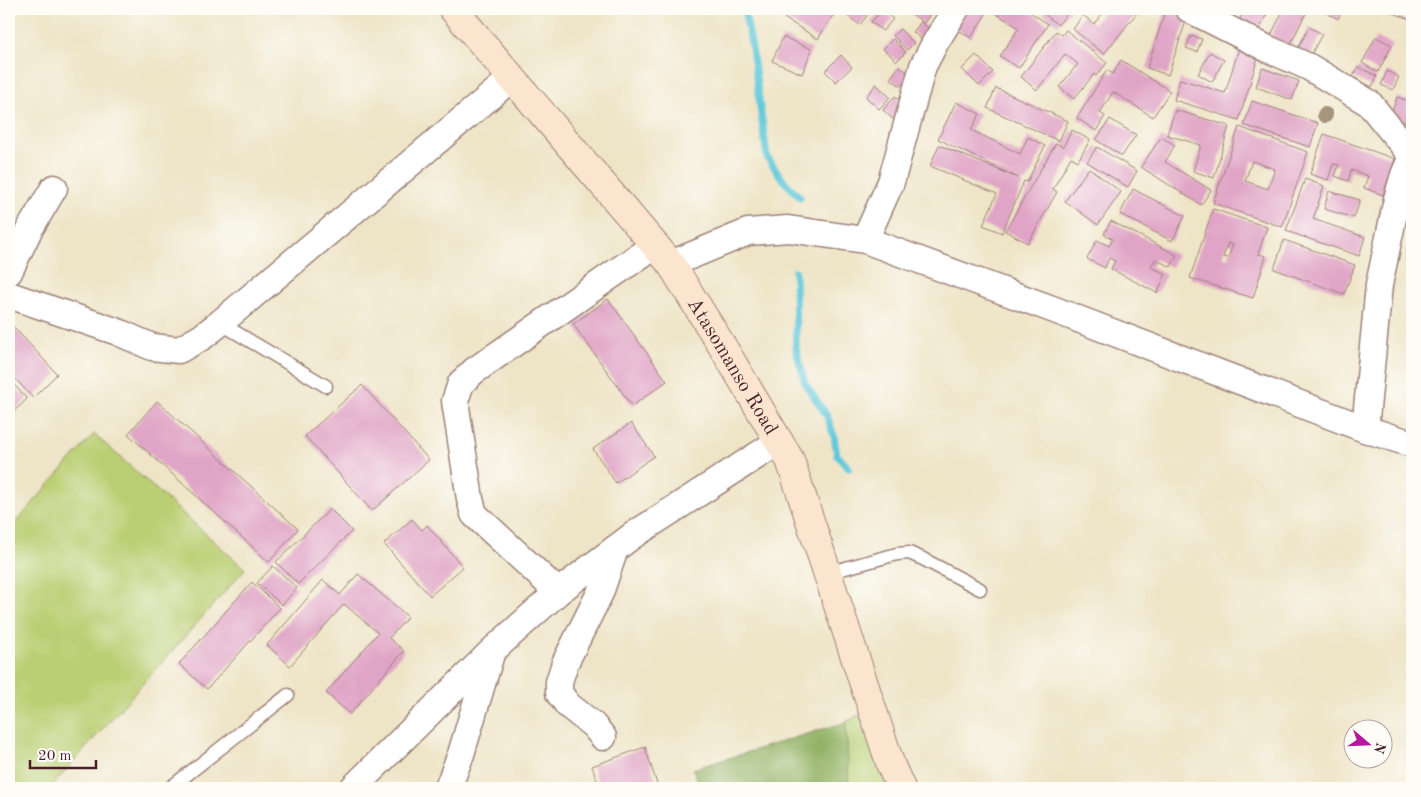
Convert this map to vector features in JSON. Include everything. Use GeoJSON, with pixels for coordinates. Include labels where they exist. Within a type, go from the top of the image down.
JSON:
{"type":"FeatureCollection","features":[{"type":"Feature","properties":{"kind":"street","name":"Atasomanso Road"},"geometry":{"type":"LineString","coordinates":[[453,9],[663,255],[724,349],[790,460],[891,766],[900,788]]}},
{"type":"Feature","properties":{"kind":"street"},"geometry":{"type":"LineString","coordinates":[[865,240],[891,182],[923,66],[956,9]]}},
{"type":"Feature","properties":{"kind":"street"},"geometry":{"type":"LineString","coordinates":[[1189,9],[1268,49],[1309,67],[1369,103],[1412,156],[1397,199],[1378,285],[1365,429]]}},
{"type":"Feature","properties":{"kind":"street"},"geometry":{"type":"LineString","coordinates":[[9,295],[118,332],[152,347],[179,350],[220,324],[512,78]]}},
{"type":"Feature","properties":{"kind":"street"},"geometry":{"type":"LineString","coordinates":[[9,272],[29,230],[54,188]]}},
{"type":"Feature","properties":{"kind":"street"},"geometry":{"type":"LineString","coordinates":[[558,592],[474,514],[455,401],[461,383],[474,371],[663,255],[748,232],[788,229],[865,240],[1052,309],[1365,429],[1412,444]]}},
{"type":"Feature","properties":{"kind":"street"},"geometry":{"type":"LineString","coordinates":[[353,788],[492,651],[558,592],[632,536],[778,442]]}},
{"type":"Feature","properties":{"kind":"street"},"geometry":{"type":"LineString","coordinates":[[603,737],[593,725],[568,705],[559,693],[559,682],[565,663],[600,592],[616,549]]}},
{"type":"Feature","properties":{"kind":"street"},"geometry":{"type":"LineString","coordinates":[[448,788],[461,754],[492,651]]}},
{"type":"Feature","properties":{"kind":"lane"},"geometry":{"type":"LineString","coordinates":[[220,324],[326,386]]}},
{"type":"Feature","properties":{"kind":"lane"},"geometry":{"type":"LineString","coordinates":[[827,573],[897,554],[909,553],[980,589]]}},
{"type":"Feature","properties":{"kind":"lane"},"geometry":{"type":"LineString","coordinates":[[170,788],[288,695]]}},
{"type":"Feature","properties":{"kind":"green space"},"geometry":{"type":"Polygon","coordinates":[[[94,434],[245,569],[50,788],[9,788],[9,530],[94,434]]]}},
{"type":"Feature","properties":{"kind":"green space"},"geometry":{"type":"Polygon","coordinates":[[[865,712],[887,788],[849,788],[846,722],[865,712]]]}},
{"type":"Feature","properties":{"kind":"green space"},"geometry":{"type":"Polygon","coordinates":[[[846,722],[849,788],[701,788],[693,769],[846,722]]]}},
{"type":"Feature","properties":{"kind":"building"},"geometry":{"type":"Polygon","coordinates":[[[767,9],[787,9],[785,15],[767,9]]]}},
{"type":"Feature","properties":{"kind":"building"},"geometry":{"type":"Polygon","coordinates":[[[790,9],[829,9],[835,12],[818,39],[784,18],[790,9]]]}},
{"type":"Feature","properties":{"kind":"building"},"geometry":{"type":"Polygon","coordinates":[[[851,9],[871,10],[860,25],[846,15],[851,9]]]}},
{"type":"Feature","properties":{"kind":"building"},"geometry":{"type":"Polygon","coordinates":[[[905,9],[934,9],[924,23],[905,9]]]}},
{"type":"Feature","properties":{"kind":"building"},"geometry":{"type":"Polygon","coordinates":[[[967,9],[989,9],[971,38],[955,28],[967,9]]]}},
{"type":"Feature","properties":{"kind":"building"},"geometry":{"type":"Polygon","coordinates":[[[994,9],[1025,9],[1048,24],[1019,68],[1000,56],[1019,28],[992,11],[994,9]]]}},
{"type":"Feature","properties":{"kind":"building"},"geometry":{"type":"Polygon","coordinates":[[[1046,9],[1071,9],[1058,25],[1043,13],[1046,9]]]}},
{"type":"Feature","properties":{"kind":"building"},"geometry":{"type":"Polygon","coordinates":[[[1106,9],[1140,9],[1104,54],[1073,29],[1083,15],[1094,24],[1106,9]]]}},
{"type":"Feature","properties":{"kind":"building"},"geometry":{"type":"Polygon","coordinates":[[[1245,9],[1269,9],[1259,30],[1239,21],[1245,9]]]}},
{"type":"Feature","properties":{"kind":"building"},"geometry":{"type":"Polygon","coordinates":[[[1284,9],[1308,9],[1288,49],[1269,39],[1284,9]]]}},
{"type":"Feature","properties":{"kind":"building"},"geometry":{"type":"Polygon","coordinates":[[[1319,9],[1343,9],[1338,19],[1319,9]]]}},
{"type":"Feature","properties":{"kind":"building"},"geometry":{"type":"Polygon","coordinates":[[[1389,9],[1412,9],[1412,20],[1388,11],[1389,9]]]}},
{"type":"Feature","properties":{"kind":"building"},"geometry":{"type":"Polygon","coordinates":[[[882,10],[893,19],[883,31],[871,22],[882,10]]]}},
{"type":"Feature","properties":{"kind":"building"},"geometry":{"type":"Polygon","coordinates":[[[1165,12],[1187,18],[1168,75],[1147,68],[1165,12]]]}},
{"type":"Feature","properties":{"kind":"building"},"geometry":{"type":"Polygon","coordinates":[[[921,22],[930,30],[922,40],[913,32],[921,22]]]}},
{"type":"Feature","properties":{"kind":"building"},"geometry":{"type":"Polygon","coordinates":[[[1309,27],[1322,34],[1308,60],[1295,54],[1309,27]]]}},
{"type":"Feature","properties":{"kind":"building"},"geometry":{"type":"Polygon","coordinates":[[[900,29],[914,43],[907,50],[893,36],[900,29]]]}},
{"type":"Feature","properties":{"kind":"building"},"geometry":{"type":"Polygon","coordinates":[[[1066,30],[1107,63],[1096,76],[1094,74],[1074,99],[1059,87],[1078,64],[1065,54],[1037,90],[1021,77],[1056,31],[1062,35],[1066,30]]]}},
{"type":"Feature","properties":{"kind":"building"},"geometry":{"type":"Polygon","coordinates":[[[1191,36],[1202,39],[1197,52],[1186,48],[1191,36]]]}},
{"type":"Feature","properties":{"kind":"building"},"geometry":{"type":"Polygon","coordinates":[[[783,37],[812,49],[802,74],[772,61],[783,37]]]}},
{"type":"Feature","properties":{"kind":"building"},"geometry":{"type":"Polygon","coordinates":[[[1376,37],[1392,45],[1378,72],[1362,63],[1376,37]]]}},
{"type":"Feature","properties":{"kind":"building"},"geometry":{"type":"Polygon","coordinates":[[[893,39],[906,52],[897,61],[883,49],[893,39]]]}},
{"type":"Feature","properties":{"kind":"building"},"geometry":{"type":"Polygon","coordinates":[[[1239,48],[1259,54],[1239,120],[1174,100],[1180,79],[1225,93],[1239,48]]]}},
{"type":"Feature","properties":{"kind":"building"},"geometry":{"type":"Polygon","coordinates":[[[1210,52],[1224,60],[1212,82],[1198,74],[1210,52]]]}},
{"type":"Feature","properties":{"kind":"building"},"geometry":{"type":"Polygon","coordinates":[[[841,55],[852,67],[836,82],[825,71],[841,55]]]}},
{"type":"Feature","properties":{"kind":"building"},"geometry":{"type":"Polygon","coordinates":[[[976,55],[993,72],[979,86],[962,69],[976,55]]]}},
{"type":"Feature","properties":{"kind":"building"},"geometry":{"type":"Polygon","coordinates":[[[1121,60],[1170,91],[1153,117],[1113,92],[1100,113],[1105,116],[1096,131],[1077,118],[1107,70],[1113,74],[1121,60]]]}},
{"type":"Feature","properties":{"kind":"building"},"geometry":{"type":"Polygon","coordinates":[[[899,66],[910,74],[901,86],[890,79],[899,66]]]}},
{"type":"Feature","properties":{"kind":"building"},"geometry":{"type":"Polygon","coordinates":[[[1358,67],[1377,76],[1372,87],[1353,77],[1358,67]]]}},
{"type":"Feature","properties":{"kind":"building"},"geometry":{"type":"Polygon","coordinates":[[[1262,68],[1299,81],[1292,100],[1256,87],[1262,68]]]}},
{"type":"Feature","properties":{"kind":"building"},"geometry":{"type":"Polygon","coordinates":[[[1387,71],[1399,77],[1393,90],[1381,85],[1387,71]]]}},
{"type":"Feature","properties":{"kind":"building"},"geometry":{"type":"Polygon","coordinates":[[[1412,82],[1412,96],[1408,95],[1412,82]]]}},
{"type":"Feature","properties":{"kind":"building"},"geometry":{"type":"Polygon","coordinates":[[[876,84],[890,97],[879,109],[866,97],[876,84]]]}},
{"type":"Feature","properties":{"kind":"building"},"geometry":{"type":"Polygon","coordinates":[[[996,88],[1068,121],[1059,141],[987,108],[996,88]]]}},
{"type":"Feature","properties":{"kind":"building"},"geometry":{"type":"Polygon","coordinates":[[[895,96],[907,107],[895,121],[883,110],[895,96]]]}},
{"type":"Feature","properties":{"kind":"building"},"geometry":{"type":"Polygon","coordinates":[[[1397,97],[1412,102],[1412,125],[1390,117],[1397,97]]]}},
{"type":"Feature","properties":{"kind":"building"},"geometry":{"type":"Polygon","coordinates":[[[1252,101],[1318,123],[1310,147],[1244,125],[1252,101]]]}},
{"type":"Feature","properties":{"kind":"building"},"geometry":{"type":"Polygon","coordinates":[[[956,102],[980,114],[971,130],[1020,154],[1028,137],[1045,146],[1027,182],[1024,181],[1002,233],[983,225],[997,194],[930,166],[939,145],[1018,178],[938,139],[956,102]]]}},
{"type":"Feature","properties":{"kind":"building"},"geometry":{"type":"Polygon","coordinates":[[[1175,110],[1229,126],[1214,178],[1193,171],[1201,145],[1167,135],[1175,110]]]}},
{"type":"Feature","properties":{"kind":"building"},"geometry":{"type":"Polygon","coordinates":[[[1110,119],[1136,135],[1122,156],[1096,140],[1110,119]]]}},
{"type":"Feature","properties":{"kind":"building"},"geometry":{"type":"Polygon","coordinates":[[[1239,127],[1308,152],[1282,227],[1213,203],[1239,127]],[[1252,161],[1245,181],[1268,189],[1275,169],[1252,161]]]}},
{"type":"Feature","properties":{"kind":"building"},"geometry":{"type":"Polygon","coordinates":[[[1072,130],[1090,140],[1078,161],[1071,157],[1053,189],[1057,192],[1028,243],[1005,231],[1056,143],[1063,147],[1072,130]]]}},
{"type":"Feature","properties":{"kind":"building"},"geometry":{"type":"Polygon","coordinates":[[[1324,134],[1395,159],[1383,195],[1364,188],[1368,176],[1351,170],[1348,181],[1335,176],[1339,165],[1333,164],[1328,180],[1310,174],[1324,134]]]}},
{"type":"Feature","properties":{"kind":"building"},"geometry":{"type":"Polygon","coordinates":[[[1161,137],[1175,145],[1165,162],[1211,190],[1201,205],[1141,167],[1161,137]]]}},
{"type":"Feature","properties":{"kind":"building"},"geometry":{"type":"Polygon","coordinates":[[[1097,147],[1137,171],[1128,187],[1087,162],[1097,147]]]}},
{"type":"Feature","properties":{"kind":"building"},"geometry":{"type":"Polygon","coordinates":[[[1089,168],[1121,192],[1098,225],[1065,201],[1089,168]]]}},
{"type":"Feature","properties":{"kind":"building"},"geometry":{"type":"Polygon","coordinates":[[[1305,179],[1324,186],[1313,219],[1365,237],[1359,256],[1286,231],[1305,179]]]}},
{"type":"Feature","properties":{"kind":"building"},"geometry":{"type":"Polygon","coordinates":[[[1133,189],[1185,216],[1172,241],[1120,214],[1133,189]]]}},
{"type":"Feature","properties":{"kind":"building"},"geometry":{"type":"Polygon","coordinates":[[[1329,191],[1360,200],[1354,218],[1324,209],[1329,191]]]}},
{"type":"Feature","properties":{"kind":"building"},"geometry":{"type":"Polygon","coordinates":[[[1213,209],[1267,227],[1258,254],[1266,256],[1253,298],[1190,278],[1213,209]],[[1228,243],[1223,257],[1228,258],[1233,245],[1228,243]]]}},
{"type":"Feature","properties":{"kind":"building"},"geometry":{"type":"Polygon","coordinates":[[[1111,221],[1177,255],[1171,267],[1155,259],[1151,267],[1166,274],[1157,293],[1111,269],[1115,261],[1109,258],[1105,268],[1087,259],[1097,240],[1109,246],[1113,239],[1104,234],[1111,221]]]}},
{"type":"Feature","properties":{"kind":"building"},"geometry":{"type":"Polygon","coordinates":[[[1284,240],[1355,265],[1344,294],[1274,269],[1284,240]]]}},
{"type":"Feature","properties":{"kind":"building"},"geometry":{"type":"Polygon","coordinates":[[[1407,247],[1412,247],[1412,262],[1406,262],[1407,247]]]}},
{"type":"Feature","properties":{"kind":"building"},"geometry":{"type":"Polygon","coordinates":[[[1410,270],[1412,271],[1412,284],[1409,283],[1410,270]]]}},
{"type":"Feature","properties":{"kind":"building"},"geometry":{"type":"Polygon","coordinates":[[[608,299],[667,381],[632,406],[573,324],[608,299]]]}},
{"type":"Feature","properties":{"kind":"building"},"geometry":{"type":"Polygon","coordinates":[[[9,322],[57,374],[33,398],[9,372],[9,322]]]}},
{"type":"Feature","properties":{"kind":"building"},"geometry":{"type":"Polygon","coordinates":[[[9,379],[27,399],[9,416],[9,379]]]}},
{"type":"Feature","properties":{"kind":"building"},"geometry":{"type":"Polygon","coordinates":[[[362,385],[429,460],[372,511],[305,436],[362,385]]]}},
{"type":"Feature","properties":{"kind":"building"},"geometry":{"type":"Polygon","coordinates":[[[157,401],[298,529],[269,562],[128,434],[157,401]]]}},
{"type":"Feature","properties":{"kind":"building"},"geometry":{"type":"Polygon","coordinates":[[[631,423],[654,456],[616,483],[593,449],[631,423]]]}},
{"type":"Feature","properties":{"kind":"building"},"geometry":{"type":"Polygon","coordinates":[[[330,509],[352,531],[298,584],[276,562],[330,509]]]}},
{"type":"Feature","properties":{"kind":"building"},"geometry":{"type":"Polygon","coordinates":[[[412,519],[422,530],[427,525],[463,567],[430,596],[384,544],[412,519]]]}},
{"type":"Feature","properties":{"kind":"building"},"geometry":{"type":"Polygon","coordinates":[[[273,566],[297,588],[282,605],[257,583],[273,566]]]}},
{"type":"Feature","properties":{"kind":"building"},"geometry":{"type":"Polygon","coordinates":[[[358,574],[408,617],[389,638],[404,651],[350,714],[326,693],[378,633],[344,604],[290,666],[267,645],[323,580],[340,595],[358,574]]]}},
{"type":"Feature","properties":{"kind":"building"},"geometry":{"type":"Polygon","coordinates":[[[252,582],[280,608],[207,689],[179,664],[252,582]]]}},
{"type":"Feature","properties":{"kind":"building"},"geometry":{"type":"Polygon","coordinates":[[[645,747],[658,787],[600,788],[592,766],[645,747]]]}},
{"type":"Feature","properties":{"kind":"waterway"},"geometry":{"type":"LineString","coordinates":[[744,9],[752,48],[767,157],[783,180],[800,197]]}},
{"type":"Feature","properties":{"kind":"waterway"},"geometry":{"type":"LineString","coordinates":[[795,271],[796,349],[805,383],[827,416],[834,436],[837,455],[849,468]]}}]}
